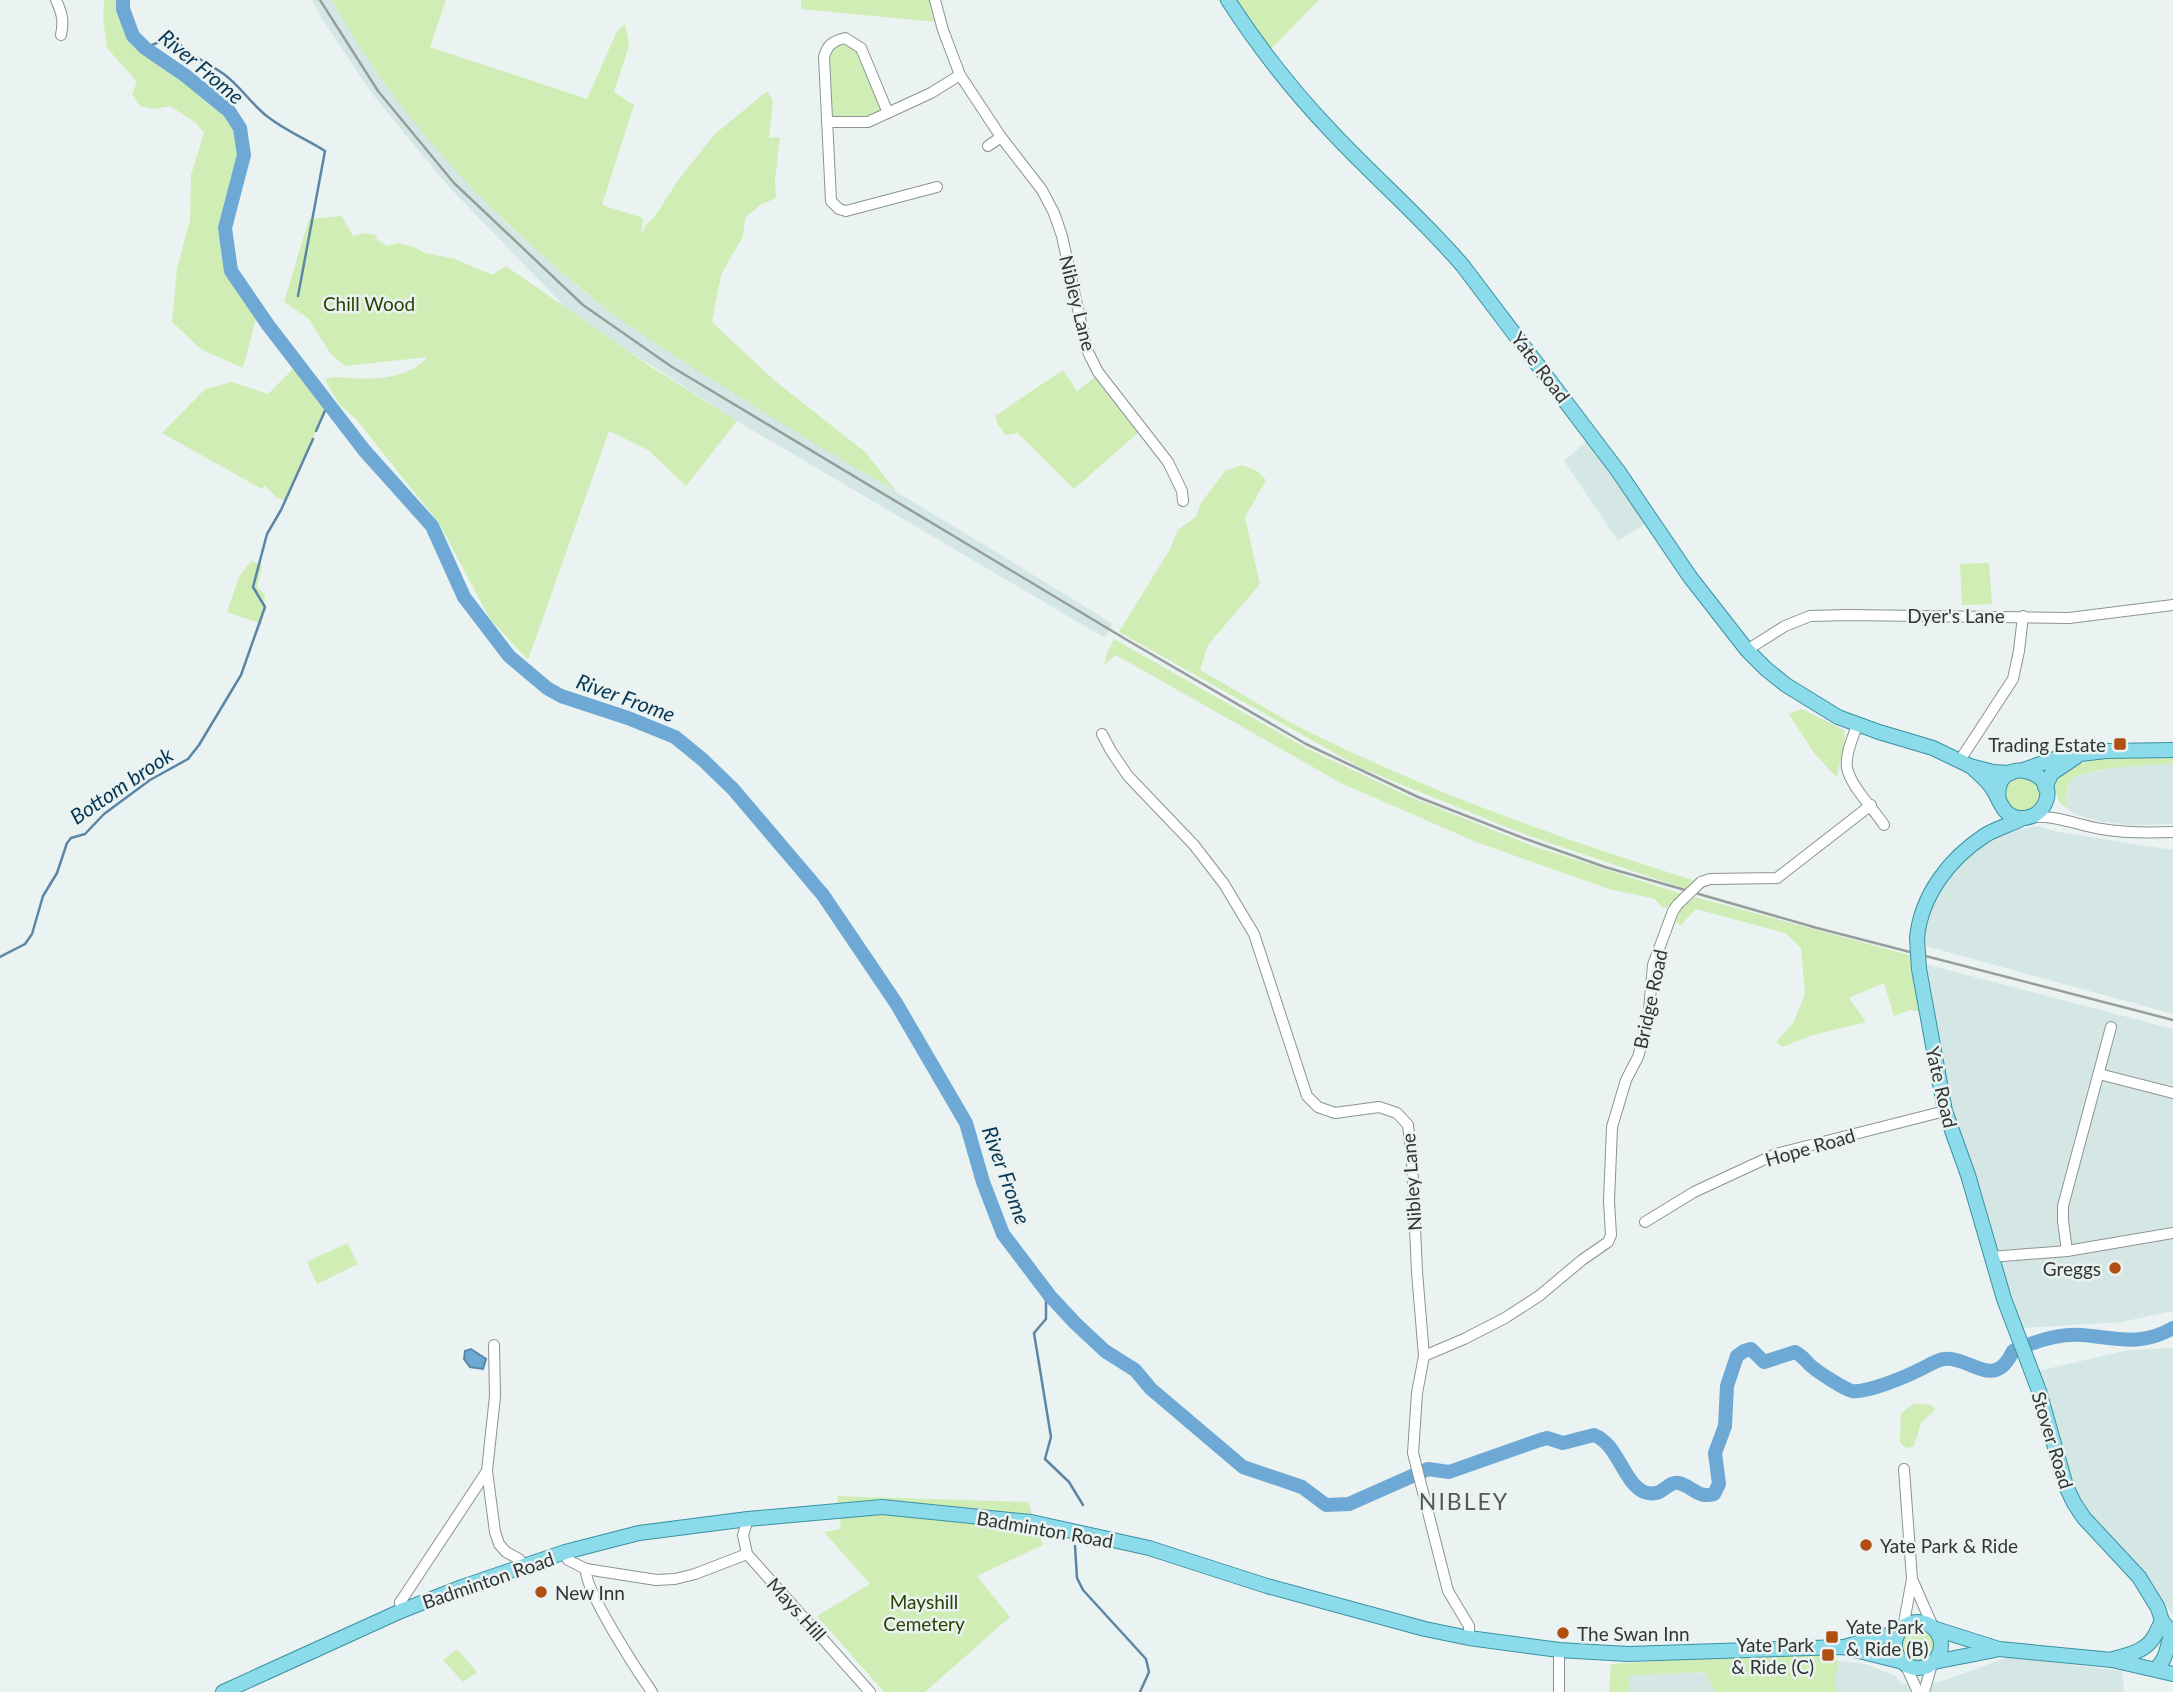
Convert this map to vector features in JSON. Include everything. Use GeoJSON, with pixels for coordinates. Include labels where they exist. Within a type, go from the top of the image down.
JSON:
{"type":"FeatureCollection","features":[{"type":"Feature","properties":{"kind":"main road","name":"Yate Road"},"geometry":{"type":"LineString","coordinates":[[1228,0],[1265,53],[1330,130],[1436,234],[1463,266],[1618,471],[1690,577],[1748,650],[1786,685],[1819,707],[1857,725],[1933,748],[1993,772],[2017,771]]}},
{"type":"Feature","properties":{"kind":"main road"},"geometry":{"type":"LineString","coordinates":[[2081,755],[2057,769],[2050,777],[2043,807],[2027,818],[2008,814],[2001,804],[1999,786],[2003,779],[2017,771],[2056,757],[2106,751],[2173,750]]}},
{"type":"Feature","properties":{"kind":"main road","name":"Yate Road"},"geometry":{"type":"LineString","coordinates":[[1965,763],[1991,786],[2001,804],[1987,834]]}},
{"type":"Feature","properties":{"kind":"main road"},"geometry":{"type":"LineString","coordinates":[[2017,771],[2038,775],[2046,790]]}},
{"type":"Feature","properties":{"kind":"main road","name":"Yate Road"},"geometry":{"type":"LineString","coordinates":[[2026,1354],[1991,1256],[1968,1175],[1945,1111],[1919,969],[1917,937],[1921,913],[1944,873],[1965,850],[1987,834],[2027,818]]}},
{"type":"Feature","properties":{"kind":"main road","name":"Stover Road"},"geometry":{"type":"LineString","coordinates":[[2026,1354],[2066,1486],[2074,1503],[2094,1530],[2139,1577],[2158,1608],[2172,1639],[2164,1660],[2155,1669]]}},
{"type":"Feature","properties":{"kind":"main road","name":"Badminton Road"},"geometry":{"type":"LineString","coordinates":[[223,1692],[401,1611],[565,1552],[639,1534],[748,1519],[882,1507],[1031,1522],[1149,1548],[1267,1586],[1425,1629],[1559,1650],[1628,1654],[1843,1647],[1901,1630]]}},
{"type":"Feature","properties":{"kind":"main road"},"geometry":{"type":"LineString","coordinates":[[2155,1669],[2151,1662],[2153,1639],[2162,1621]]}},
{"type":"Feature","properties":{"kind":"main road"},"geometry":{"type":"LineString","coordinates":[[1999,1649],[1916,1668],[1904,1663],[1895,1648],[1901,1630],[1908,1624],[1921,1622],[1999,1649],[2112,1660],[2173,1674]]}},
{"type":"Feature","properties":{"kind":"main road"},"geometry":{"type":"LineString","coordinates":[[1933,1663],[1941,1648],[1941,1639],[1934,1628]]}},
{"type":"Feature","properties":{"kind":"main road"},"geometry":{"type":"LineString","coordinates":[[2112,1660],[2136,1652],[2153,1639]]}},
{"type":"Feature","properties":{"kind":"main road","name":"Badminton Road"},"geometry":{"type":"LineString","coordinates":[[1843,1647],[1904,1663]]}},
{"type":"Feature","properties":{"kind":"street"},"geometry":{"type":"LineString","coordinates":[[56,0],[62,12],[61,35]]}},
{"type":"Feature","properties":{"kind":"street","name":"Nibley Lane"},"geometry":{"type":"LineString","coordinates":[[935,0],[960,75],[1001,137],[1042,190],[1054,213],[1062,236],[1087,350],[1098,372],[1168,462],[1182,491],[1183,501]]}},
{"type":"Feature","properties":{"kind":"street"},"geometry":{"type":"LineString","coordinates":[[888,113],[861,48],[845,38],[835,41],[827,48],[824,57],[831,201],[839,209],[846,211],[933,190]]}},
{"type":"Feature","properties":{"kind":"street"},"geometry":{"type":"LineString","coordinates":[[827,122],[868,122],[932,93],[960,75]]}},
{"type":"Feature","properties":{"kind":"street"},"geometry":{"type":"LineString","coordinates":[[988,146],[1001,137]]}},
{"type":"Feature","properties":{"kind":"street","name":"Dyer's Lane"},"geometry":{"type":"LineString","coordinates":[[1748,650],[1785,626],[1810,616],[2069,618],[2173,605]]}},
{"type":"Feature","properties":{"kind":"street"},"geometry":{"type":"LineString","coordinates":[[1965,763],[2013,679],[2022,616]]}},
{"type":"Feature","properties":{"kind":"street"},"geometry":{"type":"LineString","coordinates":[[1857,725],[1849,748],[1847,768],[1854,785],[1884,825]]}},
{"type":"Feature","properties":{"kind":"street","name":"Nibley Lane"},"geometry":{"type":"LineString","coordinates":[[1102,734],[1128,776],[1209,864],[1255,934],[1307,1096],[1318,1107],[1335,1113],[1379,1107],[1397,1113],[1408,1125],[1424,1356],[1417,1393],[1413,1453],[1448,1591],[1469,1626],[1469,1638]]}},
{"type":"Feature","properties":{"kind":"street"},"geometry":{"type":"LineString","coordinates":[[2046,790],[2051,804],[2065,820]]}},
{"type":"Feature","properties":{"kind":"street","name":"Bridge Road"},"geometry":{"type":"LineString","coordinates":[[1424,1356],[1505,1318],[1539,1296],[1581,1260],[1608,1242],[1611,1235],[1609,1201],[1612,1127],[1626,1080],[1638,1057],[1647,1021],[1653,965],[1678,904],[1701,882],[1710,879],[1777,878],[1871,805]]}},
{"type":"Feature","properties":{"kind":"street"},"geometry":{"type":"LineString","coordinates":[[2027,818],[2046,816],[2120,832],[2173,832]]}},
{"type":"Feature","properties":{"kind":"street"},"geometry":{"type":"LineString","coordinates":[[2067,1251],[2063,1206],[2111,1027]]}},
{"type":"Feature","properties":{"kind":"street"},"geometry":{"type":"LineString","coordinates":[[2099,1074],[2173,1093]]}},
{"type":"Feature","properties":{"kind":"street","name":"Hope Road"},"geometry":{"type":"LineString","coordinates":[[1645,1222],[1694,1192],[1776,1154],[1945,1111]]}},
{"type":"Feature","properties":{"kind":"street"},"geometry":{"type":"LineString","coordinates":[[1991,1256],[2067,1251],[2173,1233]]}},
{"type":"Feature","properties":{"kind":"street"},"geometry":{"type":"LineString","coordinates":[[494,1345],[495,1396],[487,1471],[495,1532],[499,1544],[524,1566]]}},
{"type":"Feature","properties":{"kind":"street"},"geometry":{"type":"LineString","coordinates":[[1901,1630],[1912,1579],[1903,1469]]}},
{"type":"Feature","properties":{"kind":"street"},"geometry":{"type":"LineString","coordinates":[[401,1611],[400,1602],[487,1471]]}},
{"type":"Feature","properties":{"kind":"street"},"geometry":{"type":"LineString","coordinates":[[565,1552],[568,1560],[586,1569],[656,1580],[675,1579],[747,1553],[743,1535],[748,1519]]}},
{"type":"Feature","properties":{"kind":"street","name":"Mays Hill"},"geometry":{"type":"LineString","coordinates":[[747,1553],[870,1692]]}},
{"type":"Feature","properties":{"kind":"street"},"geometry":{"type":"LineString","coordinates":[[586,1569],[585,1576],[595,1596],[652,1692]]}},
{"type":"Feature","properties":{"kind":"street"},"geometry":{"type":"LineString","coordinates":[[1912,1579],[1934,1628]]}},
{"type":"Feature","properties":{"kind":"street"},"geometry":{"type":"LineString","coordinates":[[1559,1650],[1559,1692]]}},
{"type":"Feature","properties":{"kind":"street"},"geometry":{"type":"LineString","coordinates":[[1904,1663],[1918,1692]]}},
{"type":"Feature","properties":{"kind":"street"},"geometry":{"type":"LineString","coordinates":[[1924,1692],[1933,1663]]}},
{"type":"Feature","properties":{"kind":"shaded area"},"geometry":{"type":"Polygon","coordinates":[[[312,0],[332,0],[386,86],[460,175],[508,225],[584,292],[653,342],[762,411],[1113,624],[1105,638],[737,421],[571,313],[448,186],[373,95],[312,0]]]}},
{"type":"Feature","properties":{"kind":"shaded area"},"geometry":{"type":"Polygon","coordinates":[[[1588,440],[1646,523],[1618,541],[1564,461],[1588,440]]]}},
{"type":"Feature","properties":{"kind":"shaded area"},"geometry":{"type":"Polygon","coordinates":[[[2173,764],[2173,824],[2131,825],[2103,822],[2077,815],[2068,809],[2066,800],[2069,783],[2086,773],[2173,764]]]}},
{"type":"Feature","properties":{"kind":"shaded area"},"geometry":{"type":"Polygon","coordinates":[[[2038,826],[2058,832],[2173,850],[2173,1014],[1922,945],[1934,902],[1957,868],[1992,840],[2018,829],[2038,826]]]}},
{"type":"Feature","properties":{"kind":"shaded area"},"geometry":{"type":"Polygon","coordinates":[[[1921,963],[2173,1029],[2173,1311],[2121,1322],[2022,1328],[1980,1190],[1959,1137],[1921,963]]]}},
{"type":"Feature","properties":{"kind":"shaded area"},"geometry":{"type":"Polygon","coordinates":[[[2173,1348],[2173,1615],[2138,1566],[2080,1502],[2038,1371],[2128,1350],[2173,1348]]]}},
{"type":"Feature","properties":{"kind":"shaded area"},"geometry":{"type":"Polygon","coordinates":[[[2008,1657],[2122,1671],[2124,1692],[1629,1692],[1629,1676],[1839,1666],[1839,1661],[1866,1664],[1894,1675],[1903,1684],[1940,1682],[2008,1657]]]}},
{"type":"Feature","properties":{"kind":"green space"},"geometry":{"type":"Polygon","coordinates":[[[104,0],[123,0],[123,9],[145,48],[186,76],[240,128],[244,155],[225,228],[231,271],[258,311],[243,368],[201,349],[172,322],[177,268],[190,220],[191,175],[204,133],[196,123],[170,106],[154,109],[140,106],[132,94],[137,82],[107,48],[104,0]]]}},
{"type":"Feature","properties":{"kind":"green space"},"geometry":{"type":"Polygon","coordinates":[[[332,0],[446,0],[430,47],[587,99],[617,31],[625,24],[629,46],[614,92],[634,105],[602,205],[643,218],[641,236],[645,226],[714,135],[767,91],[773,101],[769,138],[780,137],[775,180],[776,198],[760,205],[745,218],[743,236],[721,275],[712,322],[775,381],[865,452],[896,491],[650,340],[600,304],[547,260],[444,158],[384,82],[332,0]]]}},
{"type":"Feature","properties":{"kind":"green space"},"geometry":{"type":"Polygon","coordinates":[[[801,0],[932,0],[936,22],[801,9],[801,0]]]}},
{"type":"Feature","properties":{"kind":"green space"},"geometry":{"type":"Polygon","coordinates":[[[1216,0],[1319,0],[1269,51],[1240,4],[1225,5],[1216,0]]]}},
{"type":"Feature","properties":{"kind":"green space"},"geometry":{"type":"Polygon","coordinates":[[[840,41],[855,46],[883,107],[881,114],[868,119],[832,117],[826,57],[840,41]]]}},
{"type":"Feature","properties":{"kind":"green space","name":"Chill Wood"},"geometry":{"type":"Polygon","coordinates":[[[342,216],[353,236],[364,233],[376,235],[377,240],[388,246],[397,243],[414,247],[425,253],[455,259],[492,275],[506,266],[653,368],[737,421],[686,486],[648,450],[609,431],[528,660],[490,619],[439,523],[356,419],[339,404],[325,380],[334,377],[372,379],[392,376],[411,369],[428,357],[345,366],[330,353],[308,318],[284,302],[309,219],[342,216]]]}},
{"type":"Feature","properties":{"kind":"green space"},"geometry":{"type":"Polygon","coordinates":[[[296,366],[302,367],[328,404],[285,501],[276,497],[265,485],[262,489],[162,433],[205,389],[232,382],[268,394],[296,366]]]}},
{"type":"Feature","properties":{"kind":"green space"},"geometry":{"type":"Polygon","coordinates":[[[1063,370],[1077,391],[1097,376],[1140,431],[1074,489],[1018,433],[1006,435],[995,416],[1063,370]]]}},
{"type":"Feature","properties":{"kind":"green space"},"geometry":{"type":"Polygon","coordinates":[[[1242,465],[1257,471],[1266,480],[1245,517],[1260,584],[1208,645],[1200,670],[1300,728],[1408,778],[1551,833],[1696,881],[1686,889],[1529,836],[1363,769],[1119,632],[1170,549],[1178,530],[1196,517],[1201,503],[1225,471],[1242,465]]]}},
{"type":"Feature","properties":{"kind":"green space"},"geometry":{"type":"Polygon","coordinates":[[[251,561],[262,565],[257,587],[265,595],[262,624],[227,612],[239,577],[251,561]]]}},
{"type":"Feature","properties":{"kind":"green space"},"geometry":{"type":"Polygon","coordinates":[[[1989,563],[1992,604],[1962,605],[1960,564],[1989,563]]]}},
{"type":"Feature","properties":{"kind":"green space"},"geometry":{"type":"Polygon","coordinates":[[[1114,639],[1306,748],[1408,796],[1533,846],[1682,894],[1670,907],[1663,908],[1655,899],[1609,889],[1476,842],[1341,783],[1116,655],[1104,665],[1114,639]]]}},
{"type":"Feature","properties":{"kind":"green space"},"geometry":{"type":"Polygon","coordinates":[[[1802,709],[1844,730],[1844,747],[1837,778],[1814,753],[1789,714],[1802,709]]]}},
{"type":"Feature","properties":{"kind":"green space"},"geometry":{"type":"Polygon","coordinates":[[[2122,757],[2173,757],[2173,764],[2087,773],[2076,777],[2068,785],[2068,809],[2060,803],[2054,789],[2064,772],[2082,763],[2122,757]]]}},
{"type":"Feature","properties":{"kind":"green space"},"geometry":{"type":"Polygon","coordinates":[[[2022,776],[2035,781],[2040,794],[2035,807],[2022,812],[2009,807],[2004,794],[2009,781],[2022,776]]]}},
{"type":"Feature","properties":{"kind":"green space"},"geometry":{"type":"Polygon","coordinates":[[[1695,897],[1912,956],[1921,1012],[1910,1010],[1894,1016],[1884,983],[1849,998],[1866,1022],[1813,1035],[1782,1047],[1776,1042],[1793,1023],[1805,994],[1801,948],[1785,933],[1696,909],[1681,925],[1676,922],[1680,908],[1695,897]]]}},
{"type":"Feature","properties":{"kind":"green space"},"geometry":{"type":"Polygon","coordinates":[[[347,1243],[358,1264],[317,1284],[307,1262],[347,1243]]]}},
{"type":"Feature","properties":{"kind":"green space"},"geometry":{"type":"Polygon","coordinates":[[[1913,1404],[1926,1404],[1933,1406],[1935,1410],[1921,1423],[1914,1446],[1909,1448],[1900,1442],[1901,1413],[1913,1404]]]}},
{"type":"Feature","properties":{"kind":"green space","name":"Mayshill Cemetery"},"geometry":{"type":"Polygon","coordinates":[[[837,1496],[1028,1502],[1043,1545],[977,1576],[1010,1617],[925,1692],[884,1692],[817,1616],[870,1584],[824,1532],[841,1529],[837,1496]]]}},
{"type":"Feature","properties":{"kind":"green space"},"geometry":{"type":"Polygon","coordinates":[[[1918,1627],[1930,1633],[1936,1645],[1930,1657],[1918,1663],[1906,1657],[1900,1645],[1906,1633],[1918,1627]]]}},
{"type":"Feature","properties":{"kind":"green space"},"geometry":{"type":"Polygon","coordinates":[[[457,1649],[477,1672],[463,1682],[443,1660],[457,1649]]]}},
{"type":"Feature","properties":{"kind":"green space"},"geometry":{"type":"Polygon","coordinates":[[[1790,1653],[1827,1655],[1839,1661],[1835,1678],[1837,1692],[1715,1692],[1705,1672],[1629,1676],[1629,1692],[1609,1692],[1611,1664],[1790,1653]]]}},
{"type":"Feature","properties":{"kind":"water"},"geometry":{"type":"Polygon","coordinates":[[[471,1349],[486,1359],[483,1369],[470,1367],[464,1359],[465,1351],[471,1349]]]}},
{"type":"Feature","properties":{"kind":"waterway","name":"River Frome"},"geometry":{"type":"LineString","coordinates":[[123,0],[123,9],[133,36],[229,111],[240,128],[244,155],[225,228],[231,271],[268,325],[364,450],[432,526],[464,597],[509,656],[547,688],[561,696],[675,737],[733,789],[823,895],[896,1003],[966,1123],[983,1182],[1003,1234],[1050,1296],[1075,1323],[1105,1351],[1135,1370],[1151,1389],[1243,1467],[1302,1487],[1326,1505],[1349,1504],[1428,1469],[1449,1472],[1547,1438],[1563,1443],[1594,1435],[1609,1446],[1631,1480],[1644,1492],[1656,1493],[1671,1484],[1679,1483],[1699,1494],[1708,1495],[1714,1494],[1719,1484],[1715,1453],[1725,1426],[1727,1386],[1737,1356],[1744,1351],[1751,1349],[1764,1362],[1795,1352],[1831,1380],[1848,1390],[1859,1391],[1896,1380],[1944,1359],[1954,1359],[1990,1371],[2006,1363],[2013,1351],[2046,1339],[2064,1335],[2139,1339],[2150,1338],[2173,1328]]}},
{"type":"Feature","properties":{"kind":"waterway"},"geometry":{"type":"LineString","coordinates":[[145,48],[173,36],[191,54],[231,80],[268,117],[325,151],[298,296]]}},
{"type":"Feature","properties":{"kind":"waterway"},"geometry":{"type":"LineString","coordinates":[[316,431],[328,404]]}},
{"type":"Feature","properties":{"kind":"waterway","name":"Bottom brook"},"geometry":{"type":"LineString","coordinates":[[0,957],[25,944],[32,934],[43,896],[57,873],[71,838],[85,834],[104,814],[150,780],[188,759],[199,745],[241,675],[265,607],[253,587],[267,534],[281,510],[313,439]]}},
{"type":"Feature","properties":{"kind":"waterway"},"geometry":{"type":"LineString","coordinates":[[1050,1296],[1046,1301],[1046,1319],[1034,1333],[1051,1437],[1045,1459],[1069,1482],[1083,1505]]}},
{"type":"Feature","properties":{"kind":"waterway"},"geometry":{"type":"LineString","coordinates":[[1075,1546],[1077,1578],[1083,1590],[1146,1659],[1149,1672],[1140,1692]]}},
{"type":"Feature","properties":{"kind":"railway"},"geometry":{"type":"LineString","coordinates":[[320,0],[378,91],[454,183],[583,305],[672,367],[1306,744],[1418,797],[1605,867],[1817,928],[2173,1020]]}},
{"type":"Feature","properties":{"kind":"place","name":"Trading Estate"},"geometry":{"type":"Point","coordinates":[2120,744]}},
{"type":"Feature","properties":{"kind":"place","name":"Greggs"},"geometry":{"type":"Point","coordinates":[2115,1268]}},
{"type":"Feature","properties":{"kind":"place","name":"Yate Park & Ride"},"geometry":{"type":"Point","coordinates":[1866,1545]}},
{"type":"Feature","properties":{"kind":"place","name":"New Inn"},"geometry":{"type":"Point","coordinates":[541,1592]}},
{"type":"Feature","properties":{"kind":"place","name":"The Swan Inn"},"geometry":{"type":"Point","coordinates":[1563,1633]}},
{"type":"Feature","properties":{"kind":"place","name":"Yate Park & Ride (B)"},"geometry":{"type":"Point","coordinates":[1832,1637]}},
{"type":"Feature","properties":{"kind":"place","name":"Yate Park & Ride (C)"},"geometry":{"type":"Point","coordinates":[1828,1655]}},
{"type":"Feature","properties":{"kind":"district","name":"NIBLEY"},"geometry":{"type":"Point","coordinates":[1464,1501]}}]}
